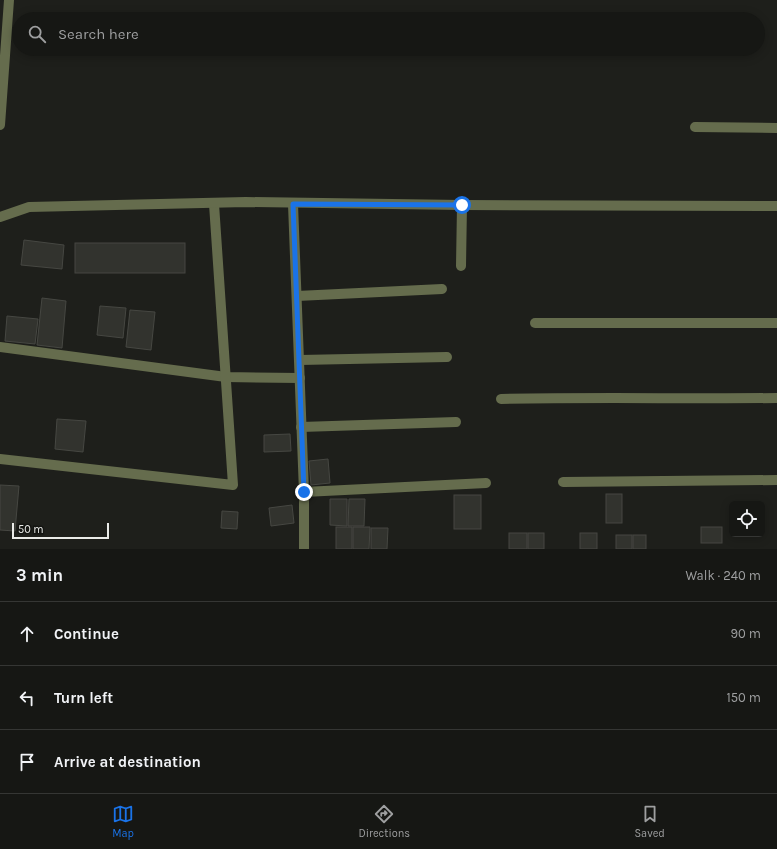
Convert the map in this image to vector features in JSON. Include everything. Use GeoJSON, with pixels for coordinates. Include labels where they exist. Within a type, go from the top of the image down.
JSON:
{"type":"FeatureCollection","features":[{"type":"Feature","properties":{"kind":"street"},"geometry":{"type":"LineString","coordinates":[[0,124],[9,0]]}},
{"type":"Feature","properties":{"kind":"street"},"geometry":{"type":"LineString","coordinates":[[694,127],[777,128]]}},
{"type":"Feature","properties":{"kind":"street"},"geometry":{"type":"LineString","coordinates":[[0,217],[29,207],[214,204],[246,202],[293,204],[777,206]]}},
{"type":"Feature","properties":{"kind":"street"},"geometry":{"type":"LineString","coordinates":[[0,459],[233,485],[214,204]]}},
{"type":"Feature","properties":{"kind":"street"},"geometry":{"type":"LineString","coordinates":[[293,204],[300,360],[304,492],[304,549]]}},
{"type":"Feature","properties":{"kind":"street"},"geometry":{"type":"LineString","coordinates":[[461,266],[462,205]]}},
{"type":"Feature","properties":{"kind":"street"},"geometry":{"type":"LineString","coordinates":[[297,296],[442,289]]}},
{"type":"Feature","properties":{"kind":"street"},"geometry":{"type":"LineString","coordinates":[[535,323],[777,324]]}},
{"type":"Feature","properties":{"kind":"street"},"geometry":{"type":"LineString","coordinates":[[0,347],[226,377],[300,378]]}},
{"type":"Feature","properties":{"kind":"street"},"geometry":{"type":"LineString","coordinates":[[300,360],[447,357]]}},
{"type":"Feature","properties":{"kind":"street"},"geometry":{"type":"LineString","coordinates":[[500,399],[578,397],[678,399],[777,398]]}},
{"type":"Feature","properties":{"kind":"street"},"geometry":{"type":"LineString","coordinates":[[301,427],[456,422]]}},
{"type":"Feature","properties":{"kind":"street"},"geometry":{"type":"LineString","coordinates":[[563,482],[777,480]]}},
{"type":"Feature","properties":{"kind":"street"},"geometry":{"type":"LineString","coordinates":[[304,492],[486,483]]}},
{"type":"Feature","properties":{"kind":"building"},"geometry":{"type":"Polygon","coordinates":[[[24,240],[64,245],[62,269],[21,265],[24,240]]]}},
{"type":"Feature","properties":{"kind":"building"},"geometry":{"type":"Polygon","coordinates":[[[75,243],[185,243],[185,273],[75,273],[75,243]]]}},
{"type":"Feature","properties":{"kind":"building"},"geometry":{"type":"Polygon","coordinates":[[[42,298],[66,301],[62,348],[37,345],[42,298]]]}},
{"type":"Feature","properties":{"kind":"building"},"geometry":{"type":"Polygon","coordinates":[[[100,306],[126,308],[123,338],[97,335],[100,306]]]}},
{"type":"Feature","properties":{"kind":"building"},"geometry":{"type":"Polygon","coordinates":[[[130,310],[155,312],[151,350],[126,347],[130,310]]]}},
{"type":"Feature","properties":{"kind":"building"},"geometry":{"type":"Polygon","coordinates":[[[7,316],[38,319],[35,344],[5,341],[7,316]]]}},
{"type":"Feature","properties":{"kind":"building"},"geometry":{"type":"Polygon","coordinates":[[[57,419],[86,421],[83,452],[55,449],[57,419]]]}},
{"type":"Feature","properties":{"kind":"building"},"geometry":{"type":"Polygon","coordinates":[[[290,434],[291,451],[264,452],[264,435],[290,434]]]}},
{"type":"Feature","properties":{"kind":"building"},"geometry":{"type":"Polygon","coordinates":[[[328,459],[330,483],[311,485],[309,461],[328,459]]]}},
{"type":"Feature","properties":{"kind":"building"},"geometry":{"type":"Polygon","coordinates":[[[0,485],[19,486],[15,531],[0,530],[0,485]]]}},
{"type":"Feature","properties":{"kind":"building"},"geometry":{"type":"Polygon","coordinates":[[[606,494],[622,494],[622,523],[606,523],[606,494]]]}},
{"type":"Feature","properties":{"kind":"building"},"geometry":{"type":"Polygon","coordinates":[[[454,495],[481,495],[481,529],[454,529],[454,495]]]}},
{"type":"Feature","properties":{"kind":"building"},"geometry":{"type":"Polygon","coordinates":[[[330,499],[347,499],[347,526],[330,525],[330,499]]]}},
{"type":"Feature","properties":{"kind":"building"},"geometry":{"type":"Polygon","coordinates":[[[349,499],[365,499],[364,526],[348,526],[349,499]]]}},
{"type":"Feature","properties":{"kind":"building"},"geometry":{"type":"Polygon","coordinates":[[[292,505],[294,523],[271,526],[269,508],[292,505]]]}},
{"type":"Feature","properties":{"kind":"building"},"geometry":{"type":"Polygon","coordinates":[[[222,511],[238,512],[237,529],[221,528],[222,511]]]}},
{"type":"Feature","properties":{"kind":"building"},"geometry":{"type":"Polygon","coordinates":[[[336,527],[352,527],[352,549],[336,549],[336,527]]]}},
{"type":"Feature","properties":{"kind":"building"},"geometry":{"type":"Polygon","coordinates":[[[353,527],[370,527],[369,549],[353,549],[353,527]]]}},
{"type":"Feature","properties":{"kind":"building"},"geometry":{"type":"Polygon","coordinates":[[[701,527],[722,527],[722,543],[701,543],[701,527]]]}},
{"type":"Feature","properties":{"kind":"building"},"geometry":{"type":"Polygon","coordinates":[[[371,528],[388,528],[387,549],[371,549],[371,528]]]}},
{"type":"Feature","properties":{"kind":"building"},"geometry":{"type":"Polygon","coordinates":[[[509,533],[527,533],[527,549],[509,549],[509,533]]]}},
{"type":"Feature","properties":{"kind":"building"},"geometry":{"type":"Polygon","coordinates":[[[528,533],[544,533],[544,549],[528,549],[528,533]]]}},
{"type":"Feature","properties":{"kind":"building"},"geometry":{"type":"Polygon","coordinates":[[[580,533],[597,533],[597,549],[580,549],[580,533]]]}},
{"type":"Feature","properties":{"kind":"building"},"geometry":{"type":"Polygon","coordinates":[[[616,535],[632,535],[632,549],[616,549],[616,535]]]}},
{"type":"Feature","properties":{"kind":"building"},"geometry":{"type":"Polygon","coordinates":[[[633,535],[646,535],[646,549],[633,549],[633,535]]]}},
{"type":"Feature","properties":{"kind":"route"},"geometry":{"type":"LineString","coordinates":[[304,492],[293,204],[462,205]]}}]}
